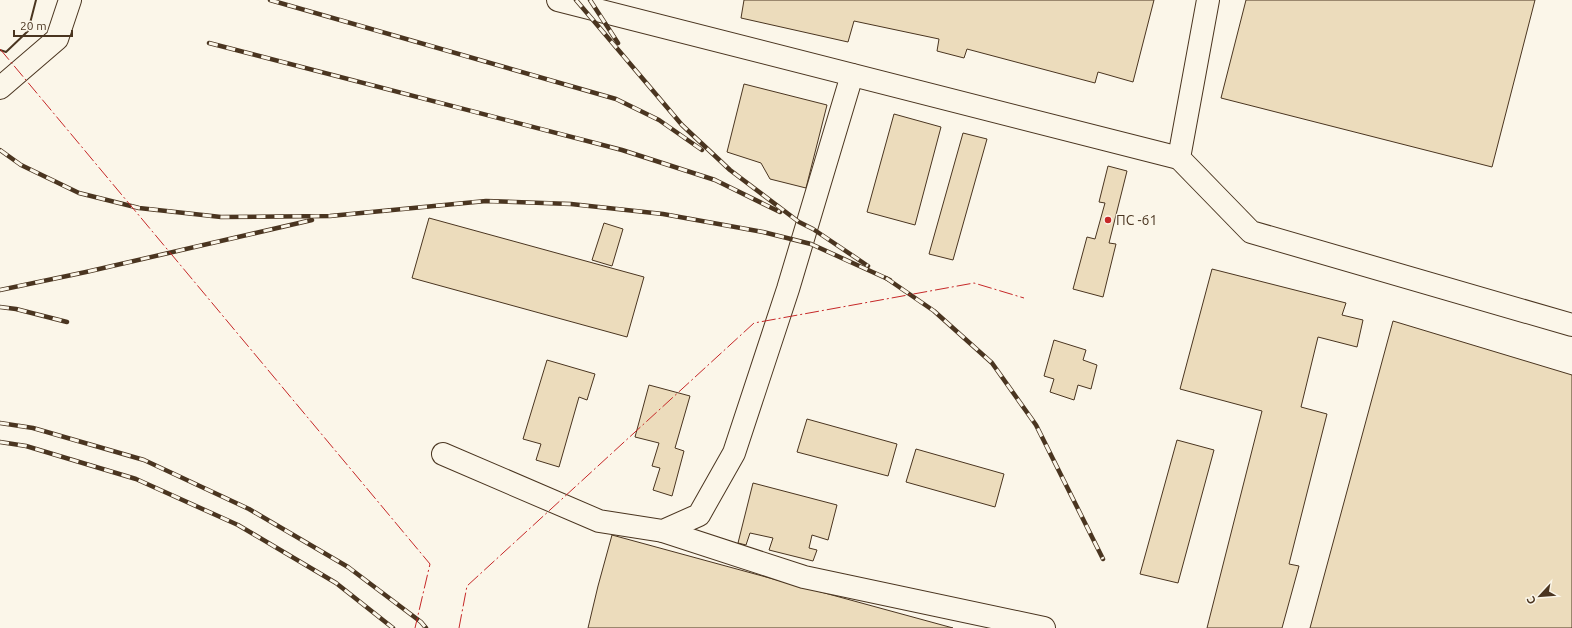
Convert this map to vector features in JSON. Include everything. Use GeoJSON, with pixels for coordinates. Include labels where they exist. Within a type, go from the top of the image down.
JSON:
{"type":"FeatureCollection","features":[{"type":"Feature","properties":{"kind":"lane"},"geometry":{"type":"LineString","coordinates":[[0,88],[57,39],[70,0]]}},
{"type":"Feature","properties":{"kind":"lane"},"geometry":{"type":"LineString","coordinates":[[558,0],[1179,158],[1251,232],[1572,325]]}},
{"type":"Feature","properties":{"kind":"lane"},"geometry":{"type":"LineString","coordinates":[[1179,158],[1208,0]]}},
{"type":"Feature","properties":{"kind":"lane"},"geometry":{"type":"LineString","coordinates":[[663,531],[699,515],[734,453],[788,289],[852,75]]}},
{"type":"Feature","properties":{"kind":"lane"},"geometry":{"type":"LineString","coordinates":[[443,454],[599,521],[663,531],[804,577],[1044,628]]}},
{"type":"Feature","properties":{"kind":"building"},"geometry":{"type":"Polygon","coordinates":[[[744,0],[1154,0],[1133,82],[1098,72],[1095,83],[967,49],[964,58],[937,51],[939,39],[854,21],[848,42],[741,18],[744,0]]]}},
{"type":"Feature","properties":{"kind":"building"},"geometry":{"type":"Polygon","coordinates":[[[1246,0],[1535,0],[1492,167],[1221,98],[1246,0]]]}},
{"type":"Feature","properties":{"kind":"building"},"geometry":{"type":"Polygon","coordinates":[[[744,84],[827,105],[806,188],[770,179],[761,163],[727,152],[744,84]]]}},
{"type":"Feature","properties":{"kind":"building"},"geometry":{"type":"Polygon","coordinates":[[[894,114],[941,127],[915,225],[867,212],[894,114]]]}},
{"type":"Feature","properties":{"kind":"building"},"geometry":{"type":"Polygon","coordinates":[[[963,133],[987,139],[953,260],[929,254],[963,133]]]}},
{"type":"Feature","properties":{"kind":"building","name":"ПС -61"},"geometry":{"type":"Polygon","coordinates":[[[1108,166],[1127,171],[1109,243],[1116,244],[1103,297],[1073,289],[1087,237],[1095,239],[1105,203],[1099,202],[1108,166]]]}},
{"type":"Feature","properties":{"kind":"building"},"geometry":{"type":"Polygon","coordinates":[[[429,218],[644,277],[627,337],[412,278],[429,218]]]}},
{"type":"Feature","properties":{"kind":"building"},"geometry":{"type":"Polygon","coordinates":[[[604,223],[623,229],[612,266],[592,260],[604,223]]]}},
{"type":"Feature","properties":{"kind":"building"},"geometry":{"type":"Polygon","coordinates":[[[1212,269],[1346,303],[1342,315],[1363,320],[1357,347],[1318,337],[1301,407],[1327,414],[1289,564],[1299,566],[1282,628],[1207,628],[1262,411],[1180,389],[1212,269]]]}},
{"type":"Feature","properties":{"kind":"building"},"geometry":{"type":"Polygon","coordinates":[[[1393,321],[1572,375],[1572,628],[1310,628],[1393,321]]]}},
{"type":"Feature","properties":{"kind":"building"},"geometry":{"type":"Polygon","coordinates":[[[1054,340],[1086,350],[1083,360],[1097,365],[1091,389],[1078,385],[1074,400],[1050,392],[1054,379],[1044,376],[1054,340]]]}},
{"type":"Feature","properties":{"kind":"building"},"geometry":{"type":"Polygon","coordinates":[[[547,360],[595,374],[587,400],[579,397],[559,467],[536,460],[541,444],[523,439],[547,360]]]}},
{"type":"Feature","properties":{"kind":"building"},"geometry":{"type":"Polygon","coordinates":[[[649,385],[690,396],[675,448],[684,451],[672,496],[653,490],[660,468],[652,466],[659,443],[635,437],[649,385]]]}},
{"type":"Feature","properties":{"kind":"building"},"geometry":{"type":"Polygon","coordinates":[[[807,419],[897,444],[888,476],[797,452],[807,419]]]}},
{"type":"Feature","properties":{"kind":"building"},"geometry":{"type":"Polygon","coordinates":[[[1177,440],[1214,450],[1178,583],[1140,574],[1177,440]]]}},
{"type":"Feature","properties":{"kind":"building"},"geometry":{"type":"Polygon","coordinates":[[[916,449],[1004,474],[995,507],[906,482],[916,449]]]}},
{"type":"Feature","properties":{"kind":"building"},"geometry":{"type":"Polygon","coordinates":[[[753,483],[837,505],[828,540],[812,535],[809,548],[817,550],[813,561],[769,550],[773,538],[750,533],[746,545],[738,543],[753,483]]]}},
{"type":"Feature","properties":{"kind":"building"},"geometry":{"type":"Polygon","coordinates":[[[612,535],[953,628],[588,628],[612,535]]]}},
{"type":"Feature","properties":{"kind":"railway"},"geometry":{"type":"LineString","coordinates":[[270,0],[616,99],[659,120],[702,150]]}},
{"type":"Feature","properties":{"kind":"railway"},"geometry":{"type":"LineString","coordinates":[[576,0],[682,125],[730,170],[799,222],[813,229],[868,266]]}},
{"type":"Feature","properties":{"kind":"railway"},"geometry":{"type":"LineString","coordinates":[[590,0],[618,43]]}},
{"type":"Feature","properties":{"kind":"railway"},"geometry":{"type":"LineString","coordinates":[[209,43],[622,150],[715,180],[780,212]]}},
{"type":"Feature","properties":{"kind":"railway"},"geometry":{"type":"LineString","coordinates":[[0,150],[21,165],[79,193],[139,208],[221,217],[330,216],[486,201],[571,204],[663,214],[763,232],[811,244],[890,280]]}},
{"type":"Feature","properties":{"kind":"railway"},"geometry":{"type":"LineString","coordinates":[[0,290],[86,272],[312,220]]}},
{"type":"Feature","properties":{"kind":"railway"},"geometry":{"type":"LineString","coordinates":[[886,278],[934,311],[992,363],[1036,425],[1103,559]]}},
{"type":"Feature","properties":{"kind":"railway"},"geometry":{"type":"LineString","coordinates":[[0,307],[16,309],[67,322]]}},
{"type":"Feature","properties":{"kind":"railway"},"geometry":{"type":"LineString","coordinates":[[0,423],[33,428],[144,460],[249,509],[348,567],[421,622],[426,628]]}},
{"type":"Feature","properties":{"kind":"railway"},"geometry":{"type":"LineString","coordinates":[[0,442],[26,446],[136,479],[238,525],[336,583],[393,628]]}},
{"type":"Feature","properties":{"kind":"wall"},"geometry":{"type":"LineString","coordinates":[[0,50],[6,52],[28,31],[36,0]]}},
{"type":"Feature","properties":{"kind":"power"},"geometry":{"type":"LineString","coordinates":[[0,49],[430,564],[415,628]]}},
{"type":"Feature","properties":{"kind":"power"},"geometry":{"type":"LineString","coordinates":[[459,628],[467,586],[754,323],[974,283],[1024,298]]}},
{"type":"Feature","properties":{"kind":"place","name":"ПС -61"},"geometry":{"type":"Point","coordinates":[1108,220]}}]}
